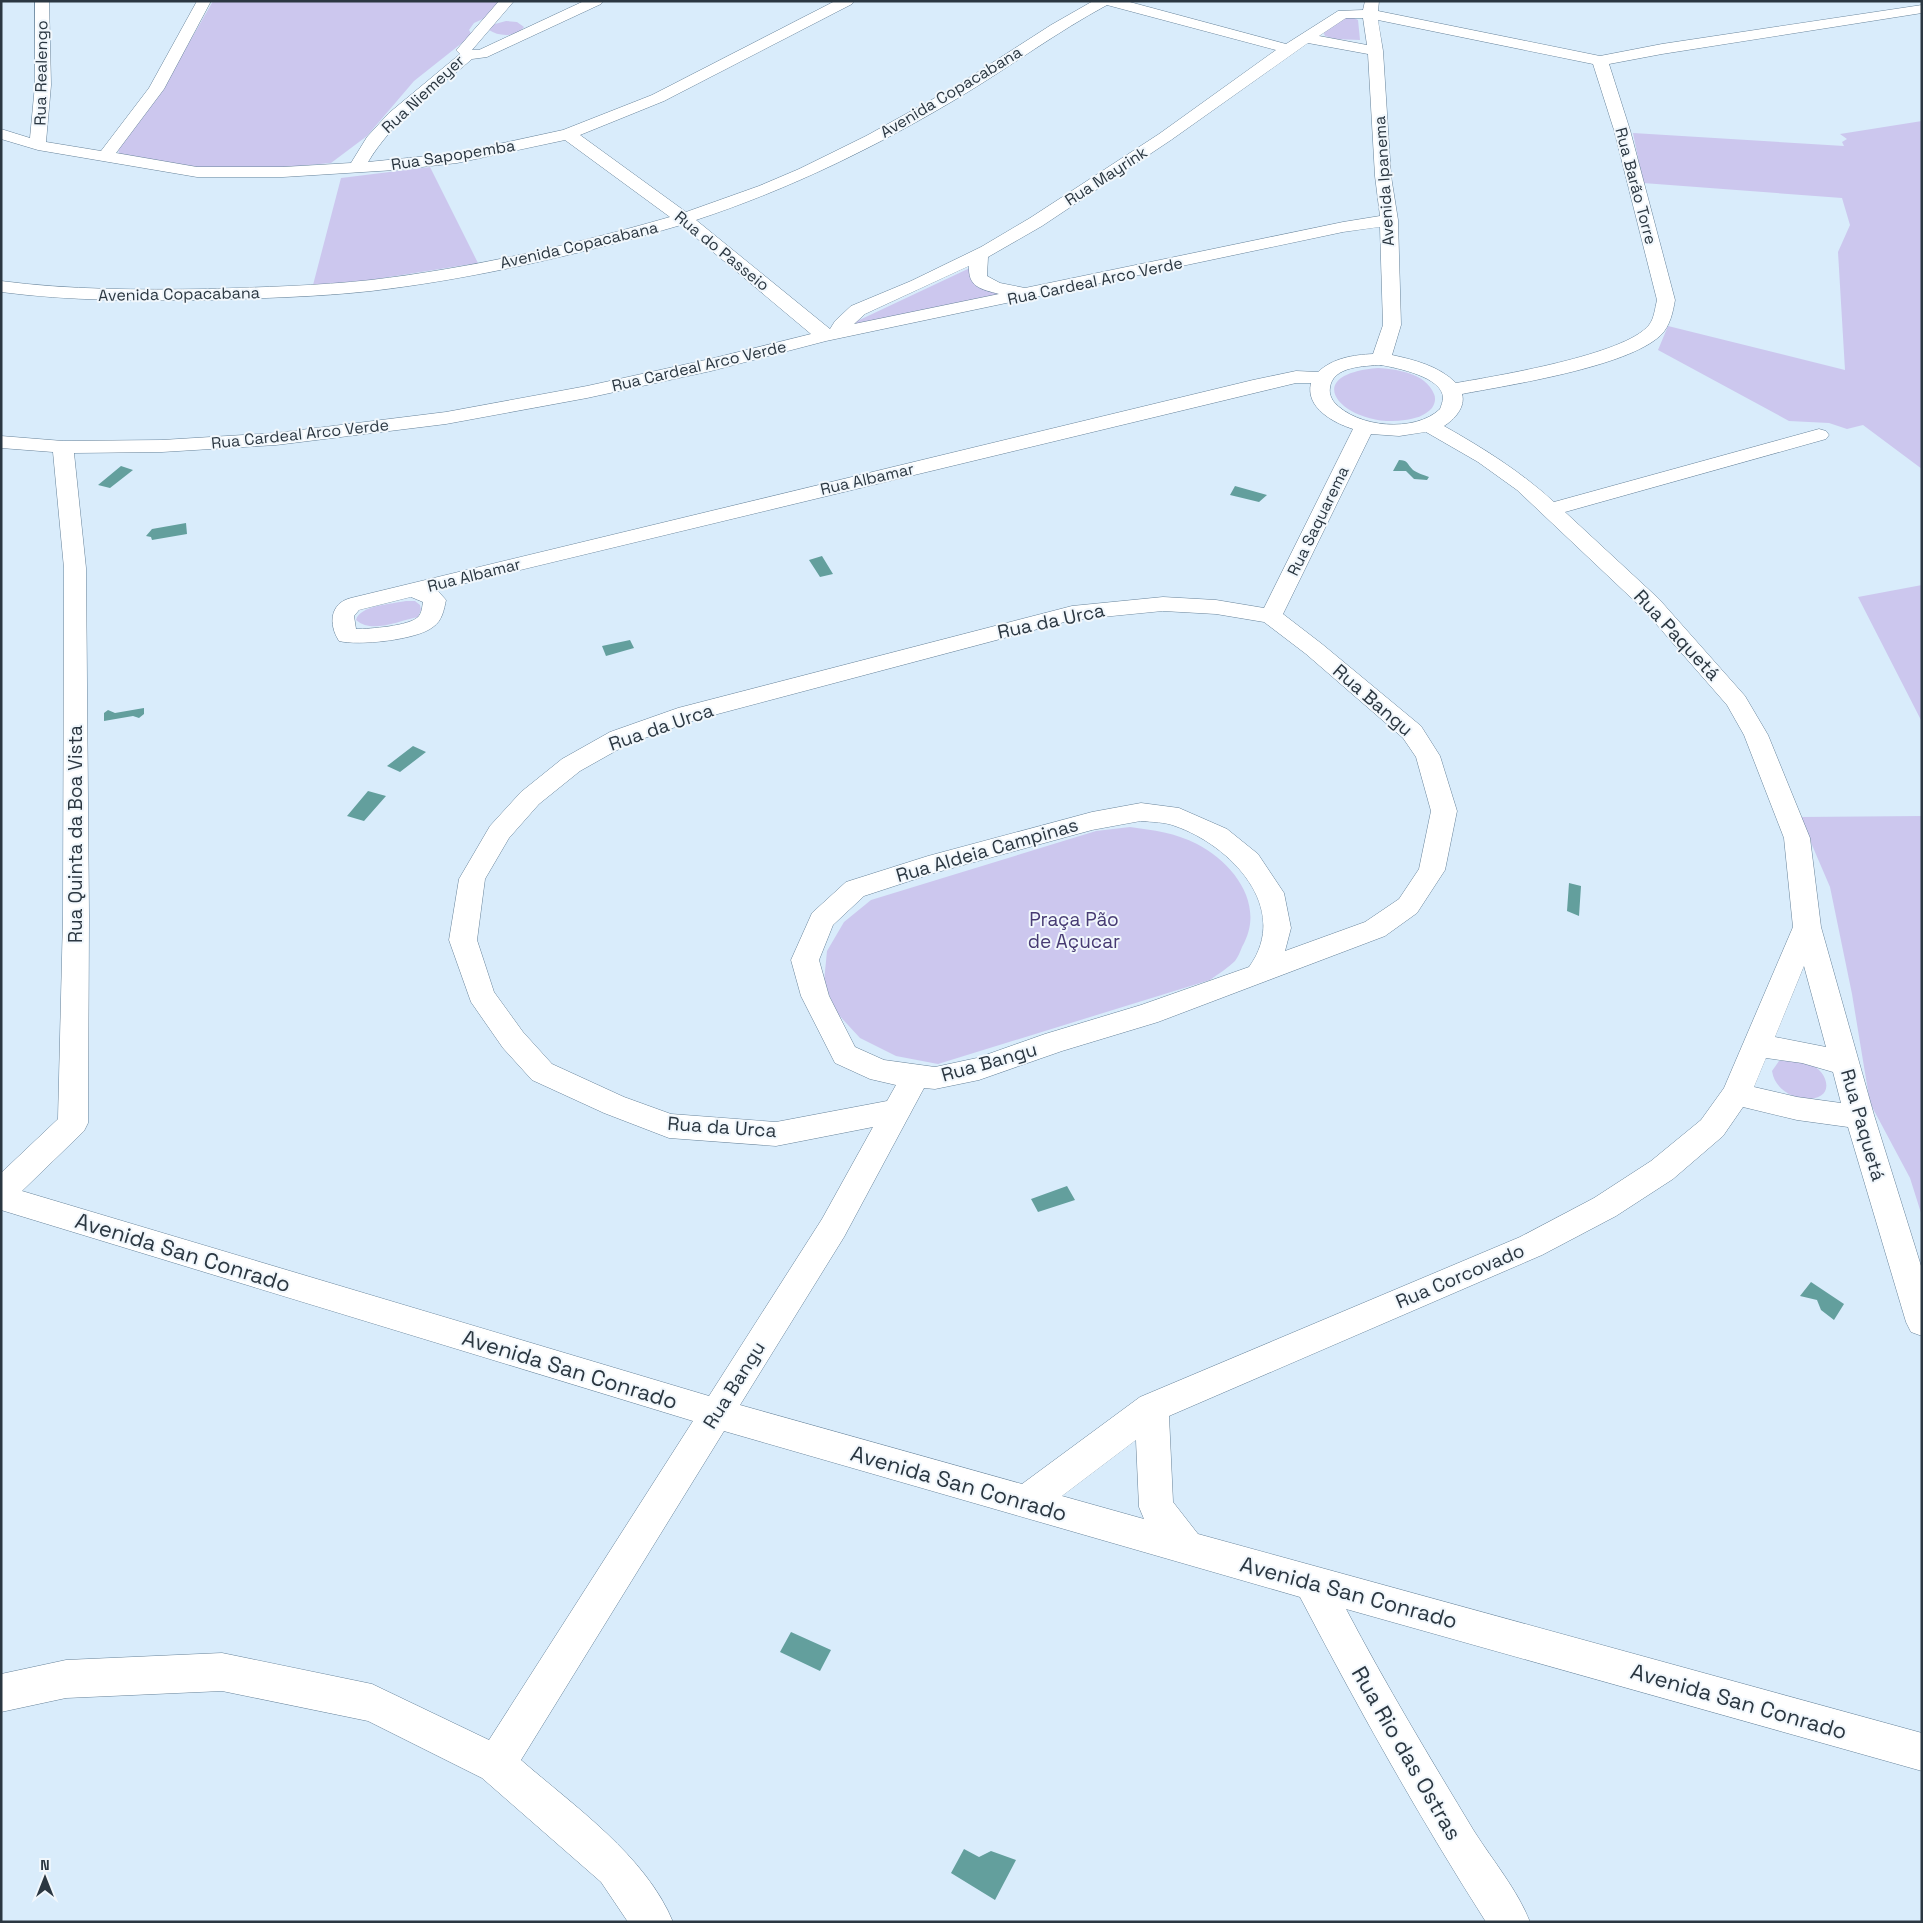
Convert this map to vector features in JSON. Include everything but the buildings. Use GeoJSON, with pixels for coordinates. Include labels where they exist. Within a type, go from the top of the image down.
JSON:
{"type":"FeatureCollection","features":[{"type":"Feature","properties":{"kind":"street","name":"Rua Realengo"},"geometry":{"type":"LineString","coordinates":[[38,145],[43,85],[42,1]]}},
{"type":"Feature","properties":{"kind":"street"},"geometry":{"type":"LineString","coordinates":[[106,156],[156,88],[204,1]]}},
{"type":"Feature","properties":{"kind":"street","name":"Rua Niemeyer"},"geometry":{"type":"LineString","coordinates":[[357,166],[373,140],[395,116],[468,54],[464,50],[507,1]]}},
{"type":"Feature","properties":{"kind":"street"},"geometry":{"type":"LineString","coordinates":[[468,54],[482,54],[596,1]]}},
{"type":"Feature","properties":{"kind":"street","name":"Rua Sapopemba"},"geometry":{"type":"LineString","coordinates":[[1,134],[38,145],[197,172],[283,172],[395,165],[457,158],[568,134],[658,98],[847,1]]}},
{"type":"Feature","properties":{"kind":"street"},"geometry":{"type":"LineString","coordinates":[[1106,1],[1288,49]]}},
{"type":"Feature","properties":{"kind":"street","name":"Avenida Copacabana"},"geometry":{"type":"LineString","coordinates":[[1,286],[88,295],[169,296],[342,288],[421,278],[500,264],[591,244],[684,219],[749,196],[797,176],[858,146],[980,78],[1058,27],[1106,1]]}},
{"type":"Feature","properties":{"kind":"street"},"geometry":{"type":"LineString","coordinates":[[1371,7],[1600,61],[1662,49],[1922,9]]}},
{"type":"Feature","properties":{"kind":"street","name":"Rua Mayrink"},"geometry":{"type":"LineString","coordinates":[[831,335],[858,310],[917,285],[979,254],[1036,222],[1157,143],[1288,49],[1343,14],[1371,7]]}},
{"type":"Feature","properties":{"kind":"street","name":"Avenida Ipanema"},"geometry":{"type":"LineString","coordinates":[[1371,7],[1383,176],[1389,220],[1392,325],[1381,359]]}},
{"type":"Feature","properties":{"kind":"street"},"geometry":{"type":"LineString","coordinates":[[494,14],[517,18],[541,26]]}},
{"type":"Feature","properties":{"kind":"street"},"geometry":{"type":"LineString","coordinates":[[1306,38],[1374,51]]}},
{"type":"Feature","properties":{"kind":"street","name":"Rua Barão Torre"},"geometry":{"type":"LineString","coordinates":[[1451,390],[1597,358],[1635,345],[1654,332],[1664,315],[1666,300],[1658,266],[1622,130],[1600,61]]}},
{"type":"Feature","properties":{"kind":"street","name":"Rua do Passeio"},"geometry":{"type":"LineString","coordinates":[[568,134],[684,219],[831,335]]}},
{"type":"Feature","properties":{"kind":"street","name":"Rua Cardeal Arco Verde"},"geometry":{"type":"LineString","coordinates":[[1,442],[63,446],[162,446],[276,439],[446,418],[587,392],[711,365],[831,335],[1389,220]]}},
{"type":"Feature","properties":{"kind":"street"},"geometry":{"type":"LineString","coordinates":[[979,254],[978,278],[984,283],[993,288],[1032,294]]}},
{"type":"Feature","properties":{"kind":"street"},"geometry":{"type":"LineString","coordinates":[[1381,359],[1416,366],[1432,373],[1451,390],[1453,401],[1450,410],[1441,419],[1428,425],[1397,430],[1365,426],[1346,419],[1331,410],[1322,399],[1319,388],[1323,378],[1332,370],[1362,360],[1381,359]]}},
{"type":"Feature","properties":{"kind":"street","name":"Rua Albamar"},"geometry":{"type":"LineString","coordinates":[[412,590],[1252,386],[1296,377],[1323,378]]}},
{"type":"Feature","properties":{"kind":"street","name":"Rua Paquetá"},"geometry":{"type":"LineString","coordinates":[[1428,425],[1486,458],[1524,486],[1651,604],[1737,701],[1759,742],[1797,838],[1808,927],[1859,1115],[1922,1322]]}},
{"type":"Feature","properties":{"kind":"street","name":"Rua Saquarema"},"geometry":{"type":"LineString","coordinates":[[1271,616],[1365,426]]}},
{"type":"Feature","properties":{"kind":"street"},"geometry":{"type":"LineString","coordinates":[[1550,510],[1819,435]]}},
{"type":"Feature","properties":{"kind":"street","name":"Rua Quinta da Boa Vista"},"geometry":{"type":"LineString","coordinates":[[1,1192],[72,1123],[76,917],[75,568],[63,446]]}},
{"type":"Feature","properties":{"kind":"street","name":"Rua da Urca"},"geometry":{"type":"LineString","coordinates":[[896,1111],[776,1134],[669,1126],[614,1105],[542,1072],[513,1040],[481,995],[463,940],[472,879],[499,832],[530,798],[571,765],[619,738],[687,714],[1072,613],[1163,604],[1216,607],[1271,616]]}},
{"type":"Feature","properties":{"kind":"street","name":"Rua Bangu"},"geometry":{"type":"LineString","coordinates":[[496,1764],[833,1228],[916,1076],[935,1078],[979,1069],[1055,1042],[1148,1014],[1375,929],[1408,906],[1432,870],[1444,811],[1428,756],[1412,732],[1327,660],[1271,616]]}},
{"type":"Feature","properties":{"kind":"street","name":"Rua Aldeia Campinas"},"geometry":{"type":"LineString","coordinates":[[916,1076],[880,1071],[845,1055],[815,996],[805,960],[822,920],[855,889],[928,865],[1017,840],[1117,816],[1141,812],[1179,817],[1218,835],[1248,862],[1271,893],[1277,928],[1269,960],[1259,974]]}},
{"type":"Feature","properties":{"kind":"street"},"geometry":{"type":"LineString","coordinates":[[1808,927],[1736,1094],[1781,1106],[1833,1115],[1859,1115]]}},
{"type":"Feature","properties":{"kind":"street"},"geometry":{"type":"LineString","coordinates":[[1756,1046],[1783,1048],[1815,1054],[1845,1066]]}},
{"type":"Feature","properties":{"kind":"street","name":"Rua Corcovado"},"geometry":{"type":"LineString","coordinates":[[1026,1502],[1152,1408],[1531,1246],[1605,1207],[1662,1170],[1712,1128],[1736,1094]]}},
{"type":"Feature","properties":{"kind":"street","name":"Avenida San Conrado"},"geometry":{"type":"LineString","coordinates":[[1,1197],[716,1413],[1187,1548],[1922,1752]]}},
{"type":"Feature","properties":{"kind":"street"},"geometry":{"type":"LineString","coordinates":[[1152,1408],[1156,1507],[1187,1548]]}},
{"type":"Feature","properties":{"kind":"street","name":"Rua Rio das Ostras"},"geometry":{"type":"LineString","coordinates":[[1311,1581],[1369,1691],[1469,1859],[1510,1922]]}},
{"type":"Feature","properties":{"kind":"street"},"geometry":{"type":"LineString","coordinates":[[1,1693],[66,1679],[222,1672],[372,1702],[496,1764],[615,1868],[653,1922]]}},
{"type":"Feature","properties":{"kind":"green space"},"geometry":{"type":"Polygon","coordinates":[[[213,1],[501,1],[487,17],[474,23],[469,30],[472,35],[414,81],[367,136],[331,163],[266,169],[200,168],[119,154],[118,147],[163,88],[213,1]]]}},
{"type":"Feature","properties":{"kind":"green space"},"geometry":{"type":"Polygon","coordinates":[[[1352,17],[1358,20],[1360,40],[1335,39],[1325,36],[1323,31],[1343,18],[1352,17]]]}},
{"type":"Feature","properties":{"kind":"green space"},"geometry":{"type":"Polygon","coordinates":[[[506,21],[517,22],[524,27],[517,33],[508,35],[498,34],[489,30],[495,24],[506,21]]]}},
{"type":"Feature","properties":{"kind":"green space"},"geometry":{"type":"Polygon","coordinates":[[[1922,121],[1922,469],[1863,425],[1847,429],[1829,423],[1789,421],[1658,350],[1668,326],[1845,370],[1838,252],[1850,225],[1842,198],[1643,183],[1633,133],[1844,146],[1842,142],[1847,139],[1840,134],[1922,121]]]}},
{"type":"Feature","properties":{"kind":"green space"},"geometry":{"type":"Polygon","coordinates":[[[430,167],[478,263],[364,281],[313,285],[341,178],[430,167]]]}},
{"type":"Feature","properties":{"kind":"green space"},"geometry":{"type":"Polygon","coordinates":[[[972,267],[1009,294],[850,325],[853,323],[972,267]]]}},
{"type":"Feature","properties":{"kind":"green space"},"geometry":{"type":"Polygon","coordinates":[[[1378,368],[1410,373],[1424,381],[1435,396],[1432,408],[1423,415],[1412,419],[1384,421],[1365,417],[1349,409],[1338,400],[1334,390],[1338,380],[1352,373],[1378,368]]]}},
{"type":"Feature","properties":{"kind":"green space"},"geometry":{"type":"Polygon","coordinates":[[[1922,585],[1922,722],[1858,597],[1922,585]]]}},
{"type":"Feature","properties":{"kind":"green space"},"geometry":{"type":"Polygon","coordinates":[[[415,601],[420,605],[421,610],[418,617],[377,626],[362,624],[356,620],[359,615],[370,608],[415,601]]]}},
{"type":"Feature","properties":{"kind":"green space"},"geometry":{"type":"Polygon","coordinates":[[[1922,816],[1922,1216],[1910,1178],[1870,1103],[1852,994],[1830,887],[1800,817],[1922,816]]]}},
{"type":"Feature","properties":{"kind":"green space","name":"Praça Pão de Açucar"},"geometry":{"type":"Polygon","coordinates":[[[1130,827],[1173,835],[1197,844],[1211,852],[1223,863],[1243,888],[1250,916],[1249,932],[1235,961],[1210,980],[938,1064],[896,1056],[860,1038],[836,1012],[824,982],[827,951],[844,922],[871,900],[1096,831],[1130,827]]]}},
{"type":"Feature","properties":{"kind":"green space"},"geometry":{"type":"Polygon","coordinates":[[[1785,1059],[1809,1064],[1820,1071],[1825,1079],[1826,1088],[1822,1095],[1804,1099],[1784,1091],[1776,1082],[1772,1071],[1779,1061],[1785,1059]]]}},
{"type":"Feature","properties":{"kind":"shaded area"},"geometry":{"type":"Polygon","coordinates":[[[1399,460],[1406,462],[1413,470],[1429,477],[1427,480],[1414,479],[1406,471],[1393,471],[1399,460]]]}},
{"type":"Feature","properties":{"kind":"shaded area"},"geometry":{"type":"Polygon","coordinates":[[[121,466],[133,470],[110,488],[98,485],[121,466]]]}},
{"type":"Feature","properties":{"kind":"shaded area"},"geometry":{"type":"Polygon","coordinates":[[[1235,486],[1267,495],[1259,502],[1230,495],[1235,486]]]}},
{"type":"Feature","properties":{"kind":"shaded area"},"geometry":{"type":"Polygon","coordinates":[[[186,523],[187,534],[152,540],[151,537],[146,536],[152,529],[186,523]]]}},
{"type":"Feature","properties":{"kind":"shaded area"},"geometry":{"type":"Polygon","coordinates":[[[822,556],[833,574],[820,577],[809,560],[822,556]]]}},
{"type":"Feature","properties":{"kind":"shaded area"},"geometry":{"type":"Polygon","coordinates":[[[630,640],[634,648],[606,656],[602,646],[630,640]]]}},
{"type":"Feature","properties":{"kind":"shaded area"},"geometry":{"type":"Polygon","coordinates":[[[144,708],[144,714],[139,718],[133,716],[104,721],[104,713],[108,710],[115,713],[144,708]]]}},
{"type":"Feature","properties":{"kind":"shaded area"},"geometry":{"type":"Polygon","coordinates":[[[413,746],[426,752],[400,772],[387,766],[413,746]]]}},
{"type":"Feature","properties":{"kind":"shaded area"},"geometry":{"type":"Polygon","coordinates":[[[368,791],[386,796],[364,821],[347,816],[368,791]]]}},
{"type":"Feature","properties":{"kind":"shaded area"},"geometry":{"type":"Polygon","coordinates":[[[1569,883],[1581,886],[1579,916],[1567,911],[1569,883]]]}},
{"type":"Feature","properties":{"kind":"shaded area"},"geometry":{"type":"Polygon","coordinates":[[[1067,1186],[1075,1200],[1038,1212],[1031,1199],[1067,1186]]]}},
{"type":"Feature","properties":{"kind":"shaded area"},"geometry":{"type":"Polygon","coordinates":[[[1811,1282],[1844,1304],[1834,1320],[1821,1310],[1817,1300],[1800,1296],[1811,1282]]]}},
{"type":"Feature","properties":{"kind":"shaded area"},"geometry":{"type":"Polygon","coordinates":[[[791,1632],[831,1650],[820,1671],[780,1652],[791,1632]]]}},
{"type":"Feature","properties":{"kind":"shaded area"},"geometry":{"type":"Polygon","coordinates":[[[964,1849],[979,1857],[991,1851],[1016,1860],[995,1900],[951,1873],[964,1849]]]}}]}
